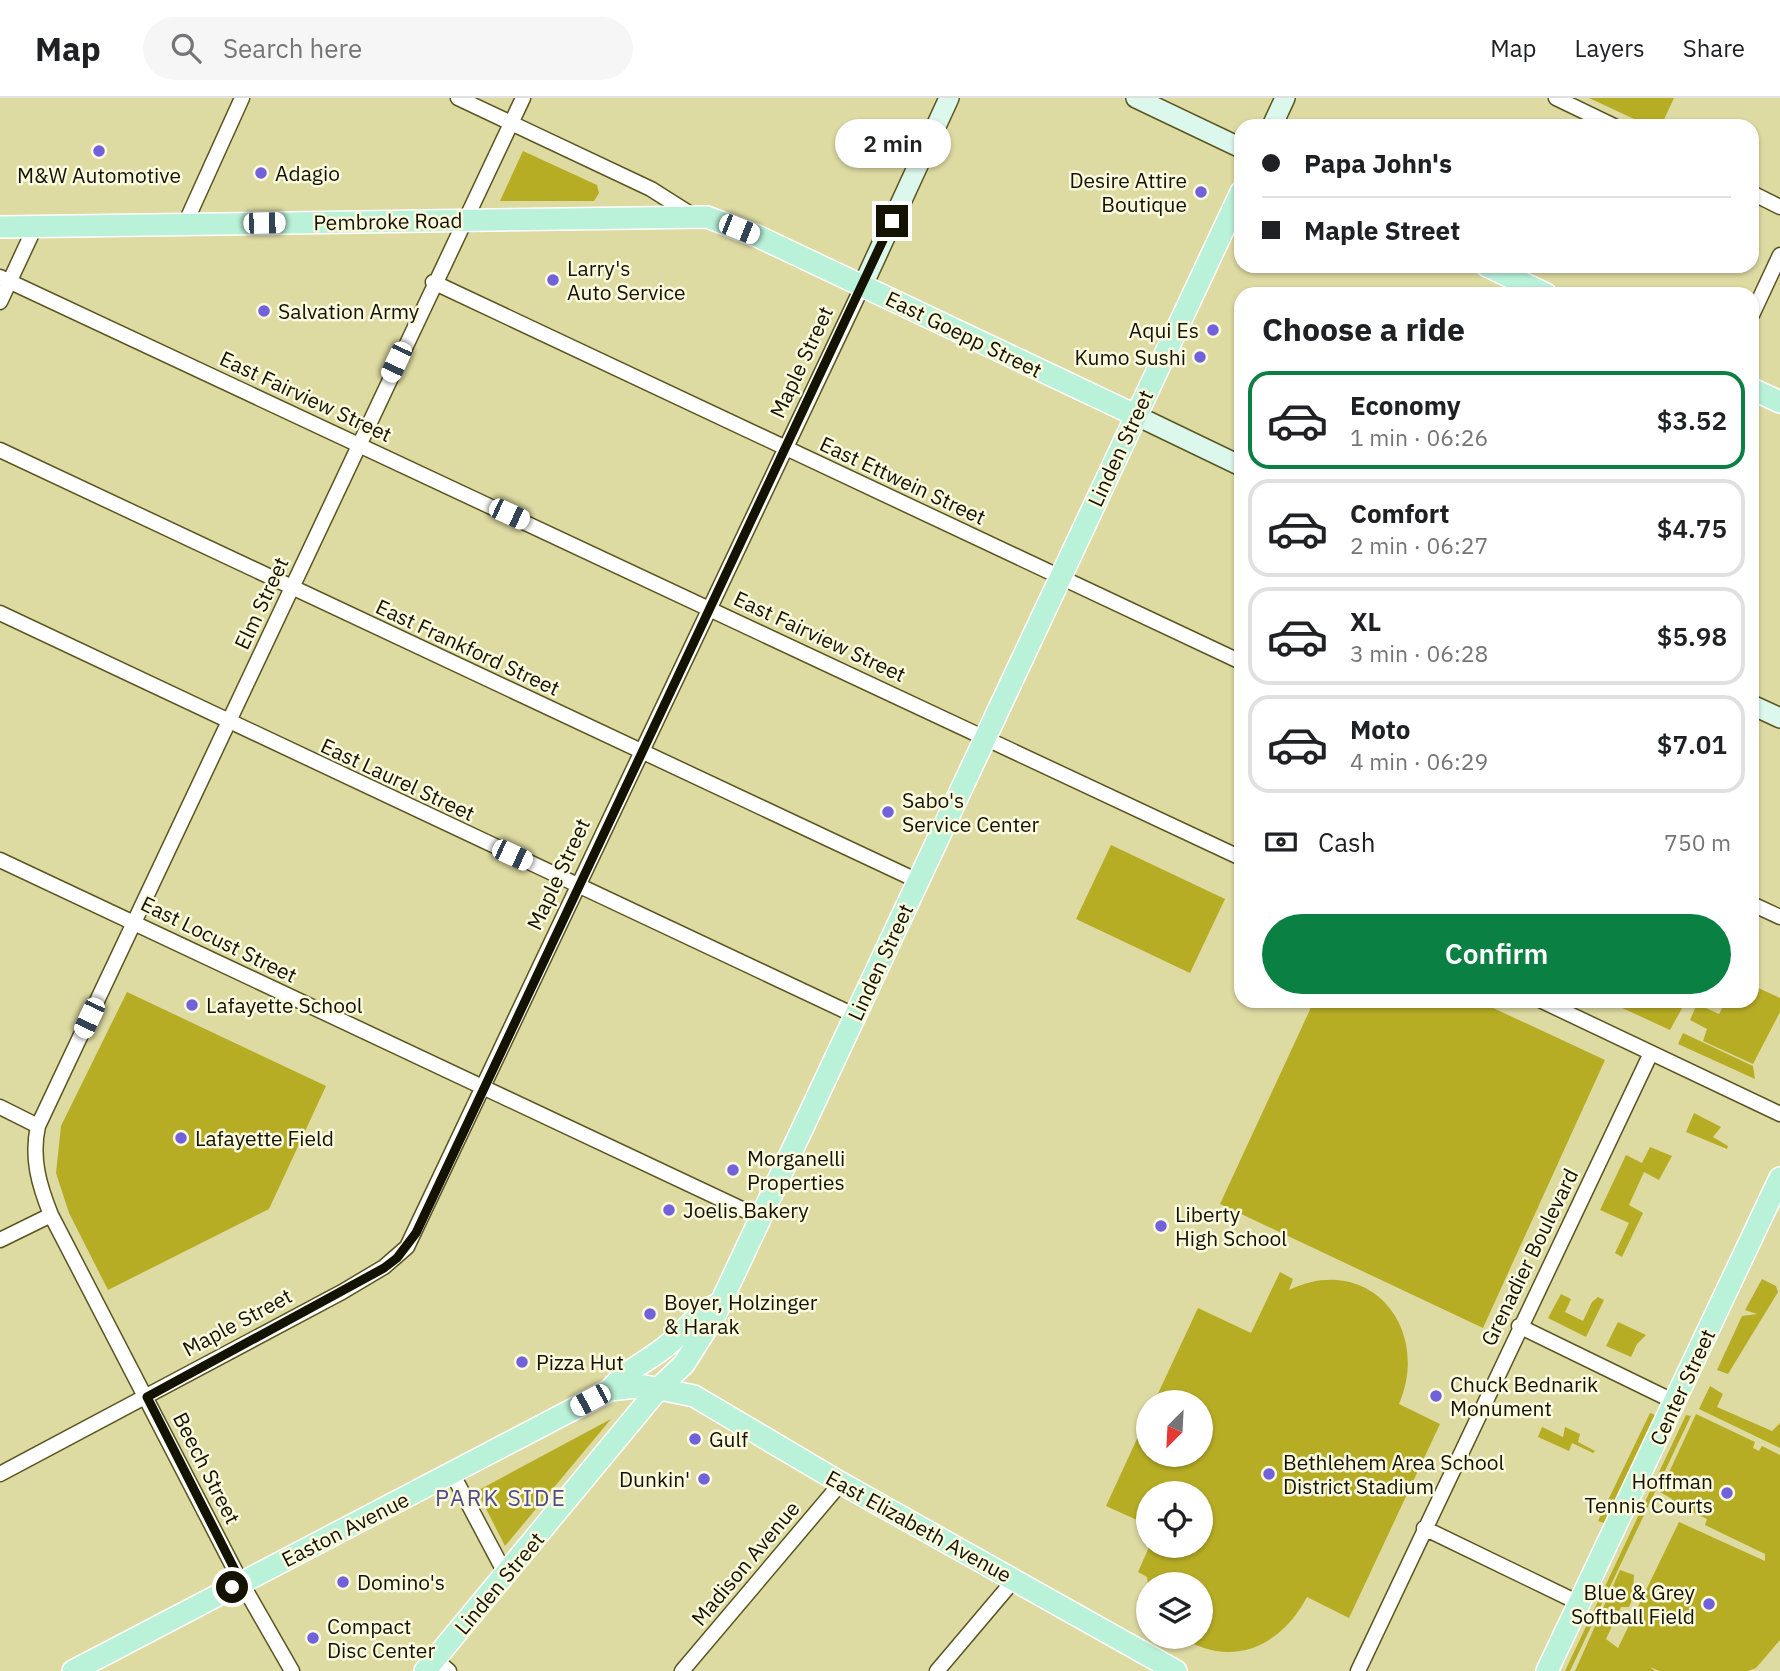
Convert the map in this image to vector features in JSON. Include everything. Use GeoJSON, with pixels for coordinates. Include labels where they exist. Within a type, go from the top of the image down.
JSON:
{"type":"FeatureCollection","features":[{"type":"Feature","properties":{"kind":"main road","name":"Linden Street"},"geometry":{"type":"LineString","coordinates":[[437,1667],[506,1574],[659,1388],[684,1364],[722,1303],[1234,207]]}},
{"type":"Feature","properties":{"kind":"main road","name":"Pembroke Road"},"geometry":{"type":"LineString","coordinates":[[0,227],[692,215]]}},
{"type":"Feature","properties":{"kind":"main road","name":"East Goepp Street"},"geometry":{"type":"LineString","coordinates":[[692,215],[706,217],[757,236],[1135,415]]}},
{"type":"Feature","properties":{"kind":"main road"},"geometry":{"type":"LineString","coordinates":[[1502,273],[1531,287]]}},
{"type":"Feature","properties":{"kind":"main road"},"geometry":{"type":"LineString","coordinates":[[1759,392],[1780,402]]}},
{"type":"Feature","properties":{"kind":"main road","name":"Center Street"},"geometry":{"type":"LineString","coordinates":[[1547,1671],[1780,1178]]}},
{"type":"Feature","properties":{"kind":"main road"},"geometry":{"type":"LineString","coordinates":[[610,1390],[621,1375],[666,1347],[702,1311],[722,1303]]}},
{"type":"Feature","properties":{"kind":"main road","name":"Easton Avenue"},"geometry":{"type":"LineString","coordinates":[[73,1671],[610,1390],[645,1386],[659,1388]]}},
{"type":"Feature","properties":{"kind":"main road","name":"East Elizabeth Avenue"},"geometry":{"type":"LineString","coordinates":[[659,1388],[694,1396],[841,1483],[1170,1669]]}},
{"type":"Feature","properties":{"kind":"street"},"geometry":{"type":"LineString","coordinates":[[185,224],[242,98]]}},
{"type":"Feature","properties":{"kind":"street","name":"East Goepp Street"},"geometry":{"type":"LineString","coordinates":[[458,98],[651,188],[692,215]]}},
{"type":"Feature","properties":{"kind":"street","name":"Elm Street"},"geometry":{"type":"LineString","coordinates":[[38,1126],[230,721],[433,282],[467,219],[523,98]]}},
{"type":"Feature","properties":{"kind":"street","name":"Maple Street"},"geometry":{"type":"LineString","coordinates":[[0,1474],[342,1292],[397,1258],[416,1233],[949,98]]}},
{"type":"Feature","properties":{"kind":"street"},"geometry":{"type":"LineString","coordinates":[[1136,98],[1234,145]]}},
{"type":"Feature","properties":{"kind":"street"},"geometry":{"type":"LineString","coordinates":[[1275,119],[1285,98]]}},
{"type":"Feature","properties":{"kind":"street"},"geometry":{"type":"LineString","coordinates":[[1556,98],[1600,119]]}},
{"type":"Feature","properties":{"kind":"street"},"geometry":{"type":"LineString","coordinates":[[1759,196],[1780,207]]}},
{"type":"Feature","properties":{"kind":"street"},"geometry":{"type":"LineString","coordinates":[[0,302],[5,279],[35,227]]}},
{"type":"Feature","properties":{"kind":"street"},"geometry":{"type":"LineString","coordinates":[[1759,300],[1780,255]]}},
{"type":"Feature","properties":{"kind":"street","name":"East Fairview Street"},"geometry":{"type":"LineString","coordinates":[[5,279],[1234,855]]}},
{"type":"Feature","properties":{"kind":"street","name":"East Ettwein Street"},"geometry":{"type":"LineString","coordinates":[[433,282],[1234,659]]}},
{"type":"Feature","properties":{"kind":"street","name":"East Goepp Street"},"geometry":{"type":"LineString","coordinates":[[1135,415],[1234,463]]}},
{"type":"Feature","properties":{"kind":"street","name":"East Frankford Street"},"geometry":{"type":"LineString","coordinates":[[0,450],[918,881]]}},
{"type":"Feature","properties":{"kind":"street","name":"East Laurel Street"},"geometry":{"type":"LineString","coordinates":[[0,613],[856,1016]]}},
{"type":"Feature","properties":{"kind":"street"},"geometry":{"type":"LineString","coordinates":[[1759,708],[1780,718]]}},
{"type":"Feature","properties":{"kind":"street","name":"East Locust Street"},"geometry":{"type":"LineString","coordinates":[[0,860],[761,1218]]}},
{"type":"Feature","properties":{"kind":"street"},"geometry":{"type":"LineString","coordinates":[[1759,907],[1780,917]]}},
{"type":"Feature","properties":{"kind":"street"},"geometry":{"type":"LineString","coordinates":[[1557,1008],[1780,1114]]}},
{"type":"Feature","properties":{"kind":"street","name":"Grenadier Boulevard"},"geometry":{"type":"LineString","coordinates":[[1358,1671],[1519,1326],[1651,1053]]}},
{"type":"Feature","properties":{"kind":"street"},"geometry":{"type":"LineString","coordinates":[[0,1107],[38,1126]]}},
{"type":"Feature","properties":{"kind":"street","name":"Beech Street"},"geometry":{"type":"LineString","coordinates":[[38,1126],[34,1144],[37,1173],[51,1215],[241,1582],[292,1671]]}},
{"type":"Feature","properties":{"kind":"street"},"geometry":{"type":"LineString","coordinates":[[0,1240],[51,1215]]}},
{"type":"Feature","properties":{"kind":"street"},"geometry":{"type":"LineString","coordinates":[[1519,1326],[1675,1402]]}},
{"type":"Feature","properties":{"kind":"street"},"geometry":{"type":"LineString","coordinates":[[452,1473],[506,1574]]}},
{"type":"Feature","properties":{"kind":"street","name":"Madison Avenue"},"geometry":{"type":"LineString","coordinates":[[681,1671],[841,1483]]}},
{"type":"Feature","properties":{"kind":"street"},"geometry":{"type":"LineString","coordinates":[[1424,1528],[1579,1603]]}},
{"type":"Feature","properties":{"kind":"street"},"geometry":{"type":"LineString","coordinates":[[937,1671],[1014,1580]]}},
{"type":"Feature","properties":{"kind":"shaded area"},"geometry":{"type":"Polygon","coordinates":[[[1589,98],[1674,98],[1664,119],[1634,119],[1589,98]]]}},
{"type":"Feature","properties":{"kind":"shaded area"},"geometry":{"type":"Polygon","coordinates":[[[523,151],[597,185],[599,193],[594,201],[500,201],[523,151]]]}},
{"type":"Feature","properties":{"kind":"shaded area"},"geometry":{"type":"Polygon","coordinates":[[[1111,845],[1225,899],[1190,973],[1076,919],[1111,845]]]}},
{"type":"Feature","properties":{"kind":"shaded area"},"geometry":{"type":"Polygon","coordinates":[[[1759,988],[1780,998],[1780,1012],[1753,1064],[1703,1041],[1707,1029],[1690,1020],[1695,1008],[1706,1008],[1719,1014],[1722,1008],[1759,1008],[1759,988]]]}},
{"type":"Feature","properties":{"kind":"shaded area","name":"Lafayette Field"},"geometry":{"type":"Polygon","coordinates":[[[127,992],[326,1086],[269,1209],[108,1290],[69,1213],[56,1173],[61,1126],[127,992]]]}},
{"type":"Feature","properties":{"kind":"shaded area"},"geometry":{"type":"Polygon","coordinates":[[[1311,1008],[1493,1008],[1605,1060],[1483,1328],[1220,1204],[1311,1008]]]}},
{"type":"Feature","properties":{"kind":"shaded area"},"geometry":{"type":"Polygon","coordinates":[[[1622,1008],[1682,1008],[1670,1030],[1622,1008]]]}},
{"type":"Feature","properties":{"kind":"shaded area"},"geometry":{"type":"Polygon","coordinates":[[[1683,1033],[1753,1066],[1755,1079],[1678,1044],[1683,1033]]]}},
{"type":"Feature","properties":{"kind":"shaded area"},"geometry":{"type":"Polygon","coordinates":[[[1694,1113],[1721,1127],[1713,1137],[1728,1146],[1727,1149],[1686,1132],[1694,1113]]]}},
{"type":"Feature","properties":{"kind":"shaded area"},"geometry":{"type":"Polygon","coordinates":[[[1650,1147],[1672,1156],[1659,1180],[1644,1172],[1629,1205],[1643,1213],[1622,1257],[1615,1253],[1629,1223],[1600,1210],[1626,1155],[1642,1163],[1650,1147]]]}},
{"type":"Feature","properties":{"kind":"shaded area","name":"Bethlehem Area School District Stadium"},"geometry":{"type":"Polygon","coordinates":[[[1280,1272],[1293,1279],[1289,1290],[1318,1281],[1344,1281],[1367,1289],[1386,1304],[1400,1324],[1407,1348],[1407,1375],[1399,1404],[1440,1424],[1349,1618],[1307,1597],[1296,1615],[1268,1640],[1235,1652],[1217,1651],[1209,1649],[1213,1649],[1213,1572],[1138,1572],[1144,1558],[1213,1558],[1213,1481],[1136,1481],[1136,1520],[1106,1506],[1136,1441],[1136,1467],[1213,1467],[1213,1390],[1160,1390],[1198,1308],[1251,1333],[1280,1272]]]}},
{"type":"Feature","properties":{"kind":"shaded area"},"geometry":{"type":"Polygon","coordinates":[[[1762,1279],[1776,1286],[1778,1292],[1728,1374],[1717,1370],[1742,1316],[1757,1314],[1745,1310],[1762,1279]]]}},
{"type":"Feature","properties":{"kind":"shaded area"},"geometry":{"type":"Polygon","coordinates":[[[1561,1294],[1571,1299],[1565,1312],[1583,1321],[1592,1302],[1598,1297],[1604,1300],[1586,1337],[1548,1318],[1561,1294]]]}},
{"type":"Feature","properties":{"kind":"shaded area"},"geometry":{"type":"Polygon","coordinates":[[[1618,1322],[1646,1335],[1637,1344],[1631,1357],[1606,1346],[1618,1322]]]}},
{"type":"Feature","properties":{"kind":"shaded area"},"geometry":{"type":"Polygon","coordinates":[[[1710,1386],[1723,1394],[1717,1407],[1772,1431],[1780,1423],[1780,1448],[1699,1409],[1710,1386]]]}},
{"type":"Feature","properties":{"kind":"shaded area"},"geometry":{"type":"Polygon","coordinates":[[[1650,1413],[1655,1415],[1604,1523],[1598,1521],[1650,1413]]]}},
{"type":"Feature","properties":{"kind":"shaded area"},"geometry":{"type":"Polygon","coordinates":[[[1696,1414],[1755,1442],[1753,1448],[1759,1451],[1762,1446],[1780,1455],[1780,1640],[1756,1668],[1748,1671],[1659,1671],[1650,1667],[1655,1671],[1575,1671],[1620,1570],[1634,1575],[1631,1603],[1629,1607],[1621,1607],[1606,1639],[1618,1648],[1679,1522],[1765,1561],[1765,1554],[1705,1525],[1707,1519],[1671,1502],[1672,1499],[1660,1492],[1696,1414]]]}},
{"type":"Feature","properties":{"kind":"shaded area"},"geometry":{"type":"Polygon","coordinates":[[[1686,1415],[1691,1416],[1570,1671],[1565,1671],[1686,1415]]]}},
{"type":"Feature","properties":{"kind":"shaded area"},"geometry":{"type":"Polygon","coordinates":[[[611,1419],[505,1546],[477,1491],[611,1419]]]}},
{"type":"Feature","properties":{"kind":"shaded area"},"geometry":{"type":"Polygon","coordinates":[[[1542,1427],[1563,1437],[1565,1427],[1580,1434],[1578,1442],[1595,1451],[1593,1453],[1572,1443],[1569,1451],[1538,1437],[1542,1427]]]}},
{"type":"Feature","properties":{"kind":"place","name":"M&W Automotive"},"geometry":{"type":"Point","coordinates":[99,151]}},
{"type":"Feature","properties":{"kind":"place","name":"Adagio"},"geometry":{"type":"Point","coordinates":[261,173]}},
{"type":"Feature","properties":{"kind":"place","name":"Desire Attire Boutique"},"geometry":{"type":"Point","coordinates":[1201,192]}},
{"type":"Feature","properties":{"kind":"place","name":"Larry's Auto Service"},"geometry":{"type":"Point","coordinates":[553,280]}},
{"type":"Feature","properties":{"kind":"place","name":"Salvation Army"},"geometry":{"type":"Point","coordinates":[264,311]}},
{"type":"Feature","properties":{"kind":"place","name":"Aqui Es"},"geometry":{"type":"Point","coordinates":[1213,330]}},
{"type":"Feature","properties":{"kind":"place","name":"Kumo Sushi"},"geometry":{"type":"Point","coordinates":[1200,357]}},
{"type":"Feature","properties":{"kind":"place","name":"Sabo's Service Center"},"geometry":{"type":"Point","coordinates":[888,812]}},
{"type":"Feature","properties":{"kind":"place","name":"Lafayette School"},"geometry":{"type":"Point","coordinates":[192,1005]}},
{"type":"Feature","properties":{"kind":"place","name":"Lafayette Field"},"geometry":{"type":"Point","coordinates":[181,1138]}},
{"type":"Feature","properties":{"kind":"place","name":"Morganelli Properties"},"geometry":{"type":"Point","coordinates":[733,1170]}},
{"type":"Feature","properties":{"kind":"place","name":"Joelis Bakery"},"geometry":{"type":"Point","coordinates":[669,1210]}},
{"type":"Feature","properties":{"kind":"place","name":"Liberty High School"},"geometry":{"type":"Point","coordinates":[1161,1226]}},
{"type":"Feature","properties":{"kind":"place","name":"Boyer, Holzinger & Harak"},"geometry":{"type":"Point","coordinates":[650,1314]}},
{"type":"Feature","properties":{"kind":"place","name":"Pizza Hut"},"geometry":{"type":"Point","coordinates":[522,1362]}},
{"type":"Feature","properties":{"kind":"place","name":"Chuck Bednarik Monument"},"geometry":{"type":"Point","coordinates":[1436,1396]}},
{"type":"Feature","properties":{"kind":"place","name":"Gulf"},"geometry":{"type":"Point","coordinates":[695,1439]}},
{"type":"Feature","properties":{"kind":"place","name":"Bethlehem Area School District Stadium"},"geometry":{"type":"Point","coordinates":[1269,1474]}},
{"type":"Feature","properties":{"kind":"place","name":"Dunkin'"},"geometry":{"type":"Point","coordinates":[704,1479]}},
{"type":"Feature","properties":{"kind":"place","name":"Hoffman Tennis Courts"},"geometry":{"type":"Point","coordinates":[1727,1493]}},
{"type":"Feature","properties":{"kind":"place","name":"Domino's"},"geometry":{"type":"Point","coordinates":[343,1582]}},
{"type":"Feature","properties":{"kind":"place","name":"Blue & Grey Softball Field"},"geometry":{"type":"Point","coordinates":[1709,1604]}},
{"type":"Feature","properties":{"kind":"place","name":"Compact Disc Center"},"geometry":{"type":"Point","coordinates":[313,1638]}},
{"type":"Feature","properties":{"kind":"district","name":"PARK SIDE"},"geometry":{"type":"Point","coordinates":[501,1497]}},
{"type":"Feature","properties":{"kind":"route"},"geometry":{"type":"LineString","coordinates":[[232,1587],[241,1582],[147,1397],[384,1268],[397,1258],[416,1233],[892,221]]}}]}
